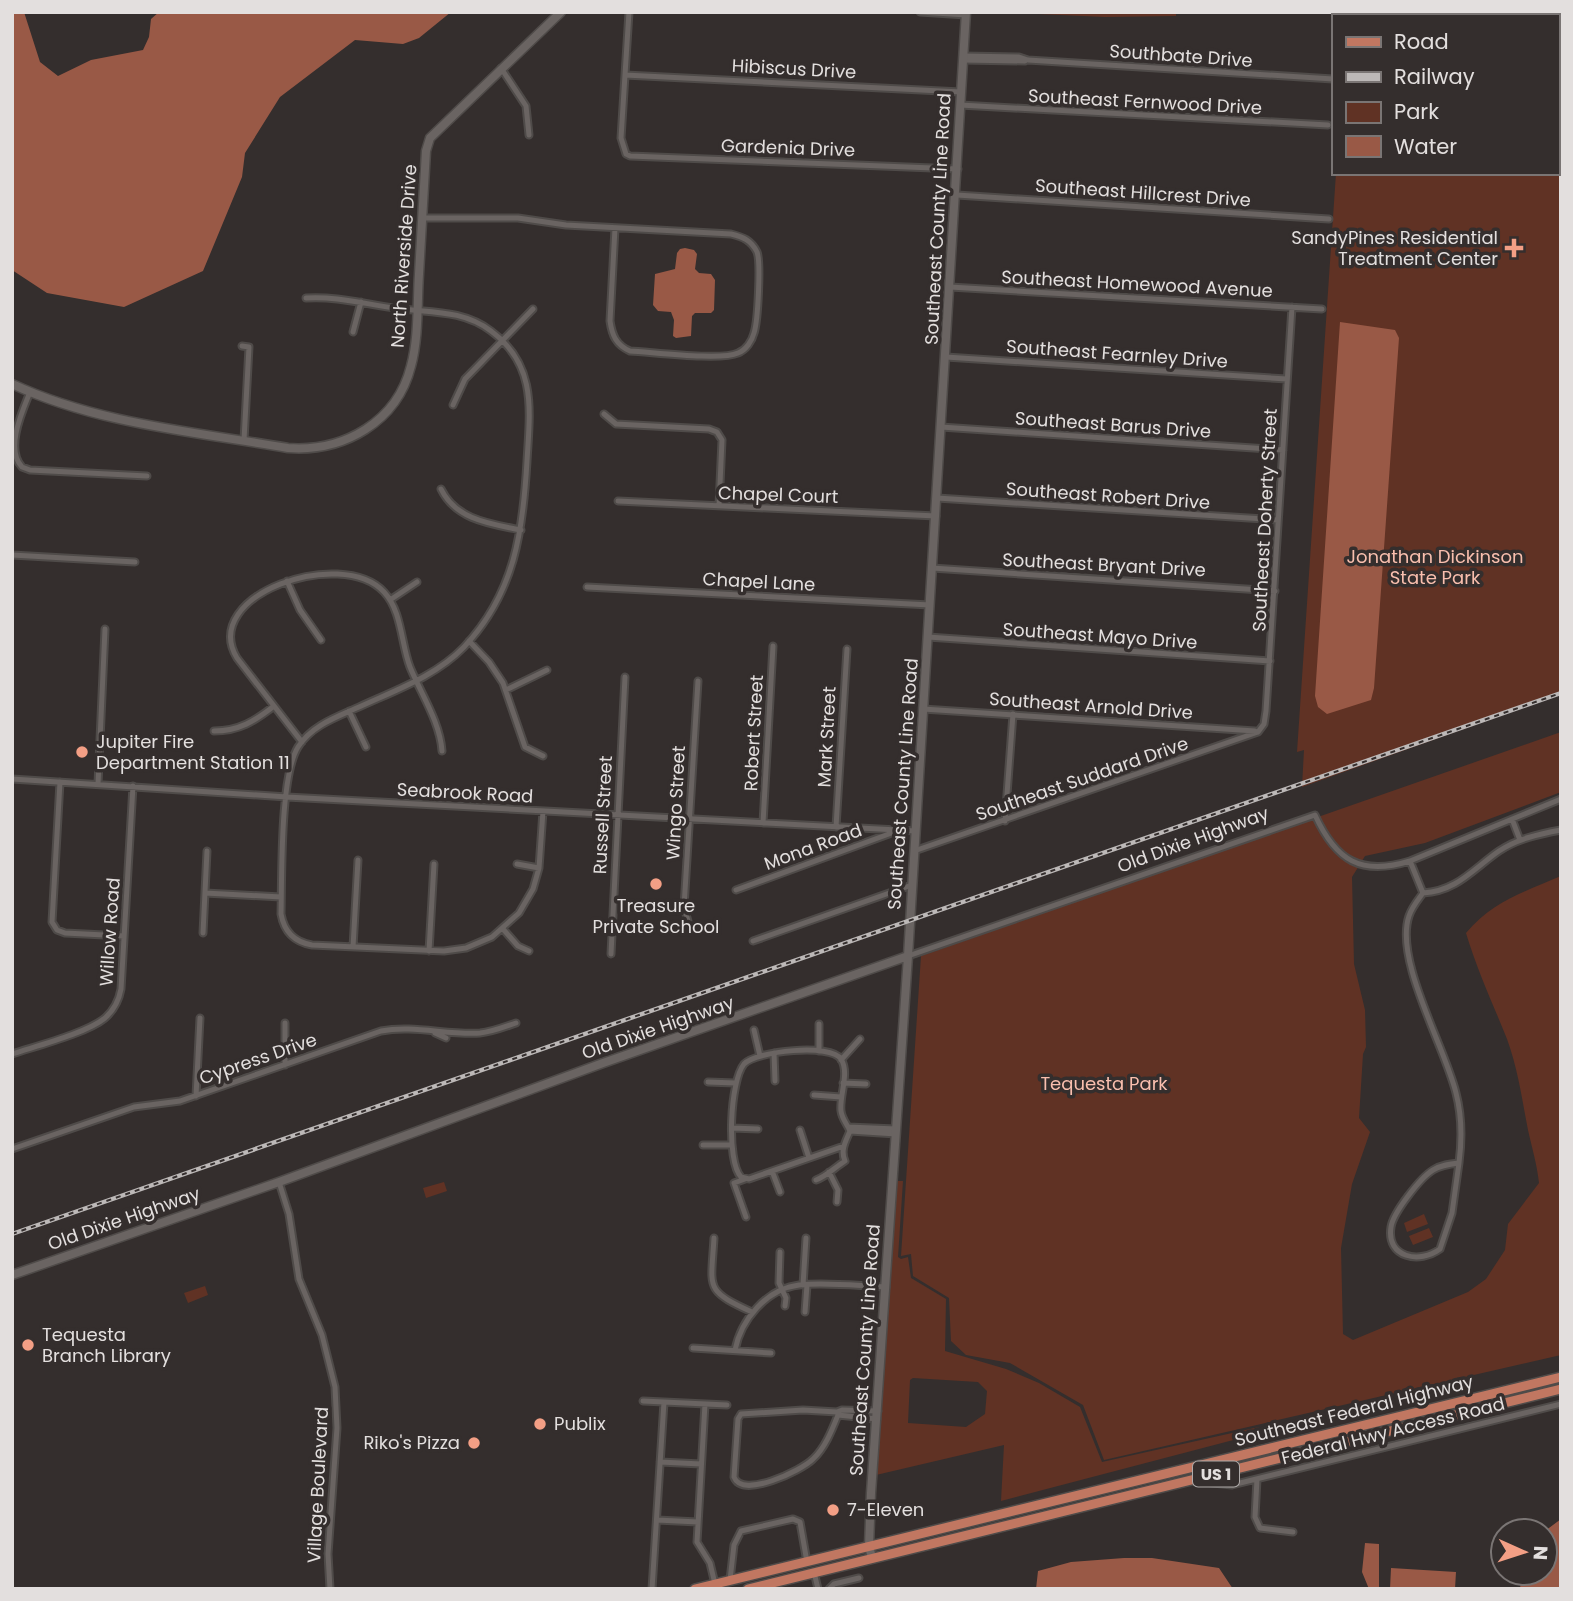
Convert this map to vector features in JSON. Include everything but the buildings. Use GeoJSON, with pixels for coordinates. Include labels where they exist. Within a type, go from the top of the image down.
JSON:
{"type":"FeatureCollection","features":[{"type":"Feature","properties":{"kind":"main road","name":"Southeast Federal Highway"},"geometry":{"type":"LineString","coordinates":[[869,1546],[1561,1377]]}},
{"type":"Feature","properties":{"kind":"main road","name":"Southeast Federal Highway"},"geometry":{"type":"LineString","coordinates":[[872,1558],[1561,1389]]}},
{"type":"Feature","properties":{"kind":"main road"},"geometry":{"type":"LineString","coordinates":[[995,1528],[999,1520],[1009,1513]]}},
{"type":"Feature","properties":{"kind":"main road","name":"US 1"},"geometry":{"type":"LineString","coordinates":[[695,1589],[869,1546]]}},
{"type":"Feature","properties":{"kind":"main road","name":"US 1"},"geometry":{"type":"LineString","coordinates":[[748,1589],[872,1558]]}},
{"type":"Feature","properties":{"kind":"street","name":"North Riverside Drive"},"geometry":{"type":"LineString","coordinates":[[12,384],[93,413],[288,448],[317,448],[338,443],[368,428],[392,405],[406,381],[413,356],[426,150],[430,138],[561,12]]}},
{"type":"Feature","properties":{"kind":"street"},"geometry":{"type":"LineString","coordinates":[[625,75],[629,12]]}},
{"type":"Feature","properties":{"kind":"street"},"geometry":{"type":"LineString","coordinates":[[920,12],[966,13]]}},
{"type":"Feature","properties":{"kind":"street","name":"Southeast County Line Road"},"geometry":{"type":"LineString","coordinates":[[872,1558],[869,1546],[957,195],[966,13]]}},
{"type":"Feature","properties":{"kind":"street","name":"Southbate Drive"},"geometry":{"type":"LineString","coordinates":[[963,58],[1019,57],[1028,60],[1332,79]]}},
{"type":"Feature","properties":{"kind":"street"},"geometry":{"type":"LineString","coordinates":[[501,68],[526,106],[529,135]]}},
{"type":"Feature","properties":{"kind":"street","name":"Hibiscus Drive"},"geometry":{"type":"LineString","coordinates":[[625,75],[961,92]]}},
{"type":"Feature","properties":{"kind":"street","name":"Gardenia Drive"},"geometry":{"type":"LineString","coordinates":[[625,75],[621,138],[626,154],[634,157],[958,169]]}},
{"type":"Feature","properties":{"kind":"street","name":"Southeast Fernwood Drive"},"geometry":{"type":"LineString","coordinates":[[960,105],[1328,125]]}},
{"type":"Feature","properties":{"kind":"street","name":"Southeast Hillcrest Drive"},"geometry":{"type":"LineString","coordinates":[[957,195],[1329,219]]}},
{"type":"Feature","properties":{"kind":"street"},"geometry":{"type":"LineString","coordinates":[[423,218],[517,218],[566,225],[731,234],[745,237],[758,254],[759,267],[755,332],[750,344],[741,352],[720,356],[630,351],[623,348],[612,333],[610,321],[615,228]]}},
{"type":"Feature","properties":{"kind":"street","name":"Southeast Homewood Avenue"},"geometry":{"type":"LineString","coordinates":[[950,287],[1322,309]]}},
{"type":"Feature","properties":{"kind":"street"},"geometry":{"type":"LineString","coordinates":[[306,298],[333,298],[465,317],[485,326],[502,340],[520,365],[530,399],[522,530],[505,584],[491,612],[469,641],[440,667],[416,681],[323,723],[302,742],[290,765],[281,897],[281,918],[286,930],[295,939],[307,944],[429,951],[466,948],[492,937],[503,929],[527,901],[539,868],[543,811]]}},
{"type":"Feature","properties":{"kind":"street"},"geometry":{"type":"LineString","coordinates":[[354,332],[361,302]]}},
{"type":"Feature","properties":{"kind":"street","name":"Southeast Doherty Street"},"geometry":{"type":"LineString","coordinates":[[1258,732],[1266,719],[1292,307]]}},
{"type":"Feature","properties":{"kind":"street"},"geometry":{"type":"LineString","coordinates":[[453,405],[465,379],[533,309]]}},
{"type":"Feature","properties":{"kind":"street"},"geometry":{"type":"LineString","coordinates":[[242,346],[249,347],[244,440]]}},
{"type":"Feature","properties":{"kind":"street","name":"Southeast Fearnley Drive"},"geometry":{"type":"LineString","coordinates":[[946,357],[1287,379]]}},
{"type":"Feature","properties":{"kind":"street"},"geometry":{"type":"LineString","coordinates":[[30,392],[17,426],[15,454],[22,467],[30,470],[146,476]]}},
{"type":"Feature","properties":{"kind":"street"},"geometry":{"type":"LineString","coordinates":[[604,414],[616,424],[709,429],[717,432],[722,440],[719,506]]}},
{"type":"Feature","properties":{"kind":"street","name":"Southeast Barus Drive"},"geometry":{"type":"LineString","coordinates":[[941,428],[1283,450]]}},
{"type":"Feature","properties":{"kind":"street"},"geometry":{"type":"LineString","coordinates":[[441,489],[451,505],[464,515],[522,530]]}},
{"type":"Feature","properties":{"kind":"street","name":"Southeast Robert Drive"},"geometry":{"type":"LineString","coordinates":[[937,498],[1279,520]]}},
{"type":"Feature","properties":{"kind":"street","name":"Chapel Court"},"geometry":{"type":"LineString","coordinates":[[618,501],[936,516]]}},
{"type":"Feature","properties":{"kind":"street"},"geometry":{"type":"LineString","coordinates":[[12,555],[135,562]]}},
{"type":"Feature","properties":{"kind":"street","name":"Southeast Bryant Drive"},"geometry":{"type":"LineString","coordinates":[[932,568],[1275,591]]}},
{"type":"Feature","properties":{"kind":"street"},"geometry":{"type":"LineString","coordinates":[[302,742],[237,658],[232,645],[233,626],[240,613],[257,597],[287,581],[314,574],[346,575],[374,584],[390,600],[416,681],[441,736],[442,751]]}},
{"type":"Feature","properties":{"kind":"street"},"geometry":{"type":"LineString","coordinates":[[287,581],[300,610],[321,640]]}},
{"type":"Feature","properties":{"kind":"street"},"geometry":{"type":"LineString","coordinates":[[390,600],[417,582]]}},
{"type":"Feature","properties":{"kind":"street","name":"Chapel Lane"},"geometry":{"type":"LineString","coordinates":[[587,587],[930,605]]}},
{"type":"Feature","properties":{"kind":"street"},"geometry":{"type":"LineString","coordinates":[[98,784],[105,629]]}},
{"type":"Feature","properties":{"kind":"street","name":"Southeast Mayo Drive"},"geometry":{"type":"LineString","coordinates":[[928,638],[1270,661]]}},
{"type":"Feature","properties":{"kind":"street"},"geometry":{"type":"LineString","coordinates":[[469,641],[489,662],[506,690],[523,744],[528,750],[544,756]]}},
{"type":"Feature","properties":{"kind":"street"},"geometry":{"type":"LineString","coordinates":[[221,647],[232,645]]}},
{"type":"Feature","properties":{"kind":"street","name":"Robert Street"},"geometry":{"type":"LineString","coordinates":[[763,823],[773,646]]}},
{"type":"Feature","properties":{"kind":"street","name":"Mark Street"},"geometry":{"type":"LineString","coordinates":[[836,827],[846,649]]}},
{"type":"Feature","properties":{"kind":"street"},"geometry":{"type":"LineString","coordinates":[[506,690],[547,670]]}},
{"type":"Feature","properties":{"kind":"street","name":"Russell Street"},"geometry":{"type":"LineString","coordinates":[[611,954],[625,677]]}},
{"type":"Feature","properties":{"kind":"street","name":"Wingo Street"},"geometry":{"type":"LineString","coordinates":[[689,925],[684,907],[698,681]]}},
{"type":"Feature","properties":{"kind":"street"},"geometry":{"type":"LineString","coordinates":[[214,731],[249,724],[274,706]]}},
{"type":"Feature","properties":{"kind":"street","name":"Southeast Arnold Drive"},"geometry":{"type":"LineString","coordinates":[[923,709],[1258,732]]}},
{"type":"Feature","properties":{"kind":"street"},"geometry":{"type":"LineString","coordinates":[[349,711],[366,747]]}},
{"type":"Feature","properties":{"kind":"street"},"geometry":{"type":"LineString","coordinates":[[1005,821],[1013,714]]}},
{"type":"Feature","properties":{"kind":"street","name":"Southeast Suddard Drive"},"geometry":{"type":"LineString","coordinates":[[915,851],[1258,732]]}},
{"type":"Feature","properties":{"kind":"street","name":"Seabrook Road"},"geometry":{"type":"LineString","coordinates":[[12,779],[286,797],[916,831]]}},
{"type":"Feature","properties":{"kind":"street"},"geometry":{"type":"LineString","coordinates":[[60,782],[54,926],[65,933],[124,936]]}},
{"type":"Feature","properties":{"kind":"street","name":"Willow Road"},"geometry":{"type":"LineString","coordinates":[[12,1054],[89,1027],[107,1016],[114,1008],[120,994],[133,786]]}},
{"type":"Feature","properties":{"kind":"street"},"geometry":{"type":"LineString","coordinates":[[1423,893],[1410,861],[1561,799]]}},
{"type":"Feature","properties":{"kind":"street","name":"Old Dixie Highway"},"geometry":{"type":"LineString","coordinates":[[12,1275],[279,1181],[528,1089],[1315,815],[1335,849],[1350,860],[1379,867],[1410,861]]}},
{"type":"Feature","properties":{"kind":"street"},"geometry":{"type":"LineString","coordinates":[[1512,819],[1520,841]]}},
{"type":"Feature","properties":{"kind":"street","name":"Mona Road"},"geometry":{"type":"LineString","coordinates":[[736,890],[900,830]]}},
{"type":"Feature","properties":{"kind":"street"},"geometry":{"type":"LineString","coordinates":[[1459,1163],[1432,1171],[1393,1219],[1391,1238],[1403,1254],[1412,1258],[1424,1258],[1440,1249],[1452,1213],[1459,1163],[1461,1135],[1457,1094],[1416,982],[1408,947],[1409,915],[1423,893],[1451,887],[1476,871],[1499,851],[1520,841],[1561,830]]}},
{"type":"Feature","properties":{"kind":"street"},"geometry":{"type":"LineString","coordinates":[[203,933],[207,851]]}},
{"type":"Feature","properties":{"kind":"street"},"geometry":{"type":"LineString","coordinates":[[353,947],[358,860]]}},
{"type":"Feature","properties":{"kind":"street"},"geometry":{"type":"LineString","coordinates":[[429,951],[434,864]]}},
{"type":"Feature","properties":{"kind":"street"},"geometry":{"type":"LineString","coordinates":[[517,864],[539,868]]}},
{"type":"Feature","properties":{"kind":"street"},"geometry":{"type":"LineString","coordinates":[[753,941],[912,885]]}},
{"type":"Feature","properties":{"kind":"street"},"geometry":{"type":"LineString","coordinates":[[205,893],[281,897]]}},
{"type":"Feature","properties":{"kind":"street"},"geometry":{"type":"LineString","coordinates":[[503,929],[518,946],[529,951]]}},
{"type":"Feature","properties":{"kind":"street"},"geometry":{"type":"LineString","coordinates":[[196,1096],[200,1018]]}},
{"type":"Feature","properties":{"kind":"street"},"geometry":{"type":"LineString","coordinates":[[285,1023],[285,1065]]}},
{"type":"Feature","properties":{"kind":"street","name":"Cypress Drive"},"geometry":{"type":"LineString","coordinates":[[12,1149],[134,1107],[168,1104],[196,1096],[381,1031],[400,1029],[477,1033],[516,1023]]}},
{"type":"Feature","properties":{"kind":"street"},"geometry":{"type":"LineString","coordinates":[[819,1051],[820,1024]]}},
{"type":"Feature","properties":{"kind":"street"},"geometry":{"type":"LineString","coordinates":[[754,1030],[760,1056]]}},
{"type":"Feature","properties":{"kind":"street"},"geometry":{"type":"LineString","coordinates":[[425,1031],[446,1038]]}},
{"type":"Feature","properties":{"kind":"street"},"geometry":{"type":"LineString","coordinates":[[841,1059],[860,1039]]}},
{"type":"Feature","properties":{"kind":"street"},"geometry":{"type":"LineString","coordinates":[[745,1179],[737,1172],[732,1145],[735,1083],[743,1066],[748,1060],[774,1053],[819,1051],[832,1052],[841,1059],[842,1117],[849,1129],[842,1155],[845,1161],[826,1177],[816,1180]]}},
{"type":"Feature","properties":{"kind":"street"},"geometry":{"type":"LineString","coordinates":[[774,1053],[775,1081]]}},
{"type":"Feature","properties":{"kind":"street"},"geometry":{"type":"LineString","coordinates":[[708,1082],[735,1083]]}},
{"type":"Feature","properties":{"kind":"street"},"geometry":{"type":"LineString","coordinates":[[843,1083],[866,1084]]}},
{"type":"Feature","properties":{"kind":"street"},"geometry":{"type":"LineString","coordinates":[[814,1095],[841,1097]]}},
{"type":"Feature","properties":{"kind":"street"},"geometry":{"type":"LineString","coordinates":[[733,1128],[758,1129]]}},
{"type":"Feature","properties":{"kind":"street"},"geometry":{"type":"LineString","coordinates":[[849,1129],[896,1132]]}},
{"type":"Feature","properties":{"kind":"street"},"geometry":{"type":"LineString","coordinates":[[800,1130],[809,1158]]}},
{"type":"Feature","properties":{"kind":"street"},"geometry":{"type":"LineString","coordinates":[[703,1145],[732,1145]]}},
{"type":"Feature","properties":{"kind":"street"},"geometry":{"type":"LineString","coordinates":[[747,1217],[734,1183],[844,1146]]}},
{"type":"Feature","properties":{"kind":"street"},"geometry":{"type":"LineString","coordinates":[[772,1171],[780,1192]]}},
{"type":"Feature","properties":{"kind":"street"},"geometry":{"type":"LineString","coordinates":[[829,1172],[838,1190],[837,1202]]}},
{"type":"Feature","properties":{"kind":"street","name":"Village Boulevard"},"geometry":{"type":"LineString","coordinates":[[279,1181],[289,1214],[299,1279],[323,1335],[335,1387],[337,1428],[328,1554],[330,1589]]}},
{"type":"Feature","properties":{"kind":"street"},"geometry":{"type":"LineString","coordinates":[[714,1238],[714,1287],[722,1298],[752,1312]]}},
{"type":"Feature","properties":{"kind":"street"},"geometry":{"type":"LineString","coordinates":[[805,1312],[806,1238]]}},
{"type":"Feature","properties":{"kind":"street"},"geometry":{"type":"LineString","coordinates":[[780,1252],[779,1283],[786,1298],[785,1306]]}},
{"type":"Feature","properties":{"kind":"street"},"geometry":{"type":"LineString","coordinates":[[734,1350],[752,1312],[781,1291],[805,1285],[886,1287]]}},
{"type":"Feature","properties":{"kind":"street"},"geometry":{"type":"LineString","coordinates":[[693,1348],[771,1353]]}},
{"type":"Feature","properties":{"kind":"street"},"geometry":{"type":"LineString","coordinates":[[643,1401],[727,1405]]}},
{"type":"Feature","properties":{"kind":"street"},"geometry":{"type":"LineString","coordinates":[[652,1589],[664,1402]]}},
{"type":"Feature","properties":{"kind":"street"},"geometry":{"type":"LineString","coordinates":[[705,1404],[697,1542],[710,1563],[712,1586]]}},
{"type":"Feature","properties":{"kind":"street","name":"Federal Hwy Access Road"},"geometry":{"type":"LineString","coordinates":[[1188,1480],[1232,1485],[1561,1404]]}},
{"type":"Feature","properties":{"kind":"street"},"geometry":{"type":"LineString","coordinates":[[878,1415],[852,1410],[838,1414],[818,1454],[811,1462],[760,1486],[736,1483],[734,1477],[738,1419],[741,1414],[803,1410],[838,1414],[852,1418],[878,1415]]}},
{"type":"Feature","properties":{"kind":"street"},"geometry":{"type":"LineString","coordinates":[[852,1410],[852,1418]]}},
{"type":"Feature","properties":{"kind":"street"},"geometry":{"type":"LineString","coordinates":[[1226,1459],[1232,1485]]}},
{"type":"Feature","properties":{"kind":"street"},"geometry":{"type":"LineString","coordinates":[[660,1462],[701,1464]]}},
{"type":"Feature","properties":{"kind":"street"},"geometry":{"type":"LineString","coordinates":[[1257,1479],[1255,1517],[1260,1528],[1293,1532]]}},
{"type":"Feature","properties":{"kind":"street"},"geometry":{"type":"LineString","coordinates":[[730,1580],[734,1545],[741,1531],[793,1518],[800,1522],[807,1562]]}},
{"type":"Feature","properties":{"kind":"street"},"geometry":{"type":"LineString","coordinates":[[657,1520],[698,1522]]}},
{"type":"Feature","properties":{"kind":"street"},"geometry":{"type":"LineString","coordinates":[[814,1572],[818,1589]]}},
{"type":"Feature","properties":{"kind":"street"},"geometry":{"type":"LineString","coordinates":[[829,1589],[834,1584],[859,1578]]}},
{"type":"Feature","properties":{"kind":"green space"},"geometry":{"type":"Polygon","coordinates":[[[995,12],[1176,12],[1176,16],[1105,17],[995,12]]]}},
{"type":"Feature","properties":{"kind":"green space","name":"Jonathan Dickinson State Park"},"geometry":{"type":"Polygon","coordinates":[[[1561,12],[1561,694],[1302,787],[1304,750],[1297,752],[1336,175],[1559,175],[1559,14],[1346,14],[1561,12]]]}},
{"type":"Feature","properties":{"kind":"green space","name":"Tequesta Park"},"geometry":{"type":"Polygon","coordinates":[[[1561,732],[1561,792],[1425,843],[1365,856],[1352,877],[1354,964],[1365,1010],[1366,1047],[1363,1054],[1359,1118],[1370,1132],[1352,1184],[1341,1248],[1343,1334],[1353,1340],[1468,1292],[1486,1279],[1505,1250],[1508,1224],[1539,1183],[1511,1050],[1466,933],[1498,905],[1561,876],[1561,1355],[1104,1460],[1083,1405],[1010,1363],[966,1355],[951,1341],[949,1298],[913,1276],[911,1254],[901,1256],[921,956],[1561,732]]]}},
{"type":"Feature","properties":{"kind":"green space"},"geometry":{"type":"Polygon","coordinates":[[[896,1181],[903,1181],[898,1257],[908,1257],[911,1278],[946,1299],[945,1351],[1006,1369],[1039,1383],[1080,1407],[1102,1462],[1259,1427],[1260,1433],[1001,1501],[1004,1445],[876,1475],[896,1181]],[[913,1378],[910,1380],[908,1423],[966,1427],[985,1414],[987,1391],[978,1382],[913,1378]]]}},
{"type":"Feature","properties":{"kind":"green space"},"geometry":{"type":"Polygon","coordinates":[[[444,1182],[447,1191],[426,1198],[423,1188],[444,1182]]]}},
{"type":"Feature","properties":{"kind":"green space"},"geometry":{"type":"Polygon","coordinates":[[[1424,1214],[1428,1224],[1407,1232],[1404,1223],[1424,1214]]]}},
{"type":"Feature","properties":{"kind":"green space"},"geometry":{"type":"Polygon","coordinates":[[[1429,1228],[1433,1237],[1413,1245],[1409,1236],[1429,1228]]]}},
{"type":"Feature","properties":{"kind":"green space"},"geometry":{"type":"Polygon","coordinates":[[[205,1286],[208,1295],[188,1303],[184,1293],[205,1286]]]}},
{"type":"Feature","properties":{"kind":"water"},"geometry":{"type":"Polygon","coordinates":[[[12,12],[24,12],[40,62],[58,76],[91,60],[143,50],[149,37],[151,19],[159,12],[451,12],[419,38],[403,44],[355,40],[280,97],[245,153],[242,177],[203,271],[124,307],[47,293],[12,270],[12,12]]]}},
{"type":"Feature","properties":{"kind":"water"},"geometry":{"type":"Polygon","coordinates":[[[685,248],[694,250],[697,254],[695,269],[699,273],[711,274],[715,280],[714,310],[711,313],[695,313],[692,316],[691,336],[676,338],[673,336],[674,320],[671,312],[658,311],[653,305],[655,274],[675,269],[677,253],[685,248]]]}},
{"type":"Feature","properties":{"kind":"water"},"geometry":{"type":"Polygon","coordinates":[[[1340,322],[1395,330],[1399,338],[1374,688],[1371,700],[1327,714],[1318,707],[1315,696],[1340,322]]]}},
{"type":"Feature","properties":{"kind":"water"},"geometry":{"type":"Polygon","coordinates":[[[1561,1519],[1561,1589],[1520,1589],[1559,1587],[1561,1519]]]}},
{"type":"Feature","properties":{"kind":"water"},"geometry":{"type":"Polygon","coordinates":[[[1365,1543],[1379,1544],[1379,1589],[1369,1589],[1362,1572],[1365,1543]]]}},
{"type":"Feature","properties":{"kind":"water"},"geometry":{"type":"Polygon","coordinates":[[[1152,1558],[1219,1568],[1233,1589],[1036,1589],[1038,1571],[1071,1562],[1152,1558]]]}},
{"type":"Feature","properties":{"kind":"water"},"geometry":{"type":"Polygon","coordinates":[[[1391,1568],[1456,1572],[1455,1589],[1390,1589],[1391,1568]]]}},
{"type":"Feature","properties":{"kind":"railway"},"geometry":{"type":"LineString","coordinates":[[12,1234],[1561,693]]}},
{"type":"Feature","properties":{"kind":"place","name":"SandyPines Residential Treatment Center"},"geometry":{"type":"Point","coordinates":[1514,248]}},
{"type":"Feature","properties":{"kind":"place","name":"Jupiter Fire Department Station 11"},"geometry":{"type":"Point","coordinates":[82,752]}},
{"type":"Feature","properties":{"kind":"place","name":"Treasure Private School"},"geometry":{"type":"Point","coordinates":[656,884]}},
{"type":"Feature","properties":{"kind":"place","name":"Tequesta Branch Library"},"geometry":{"type":"Point","coordinates":[28,1345]}},
{"type":"Feature","properties":{"kind":"place","name":"Publix"},"geometry":{"type":"Point","coordinates":[540,1424]}},
{"type":"Feature","properties":{"kind":"place","name":"Riko's Pizza"},"geometry":{"type":"Point","coordinates":[474,1443]}},
{"type":"Feature","properties":{"kind":"place","name":"7-Eleven"},"geometry":{"type":"Point","coordinates":[833,1510]}}]}
